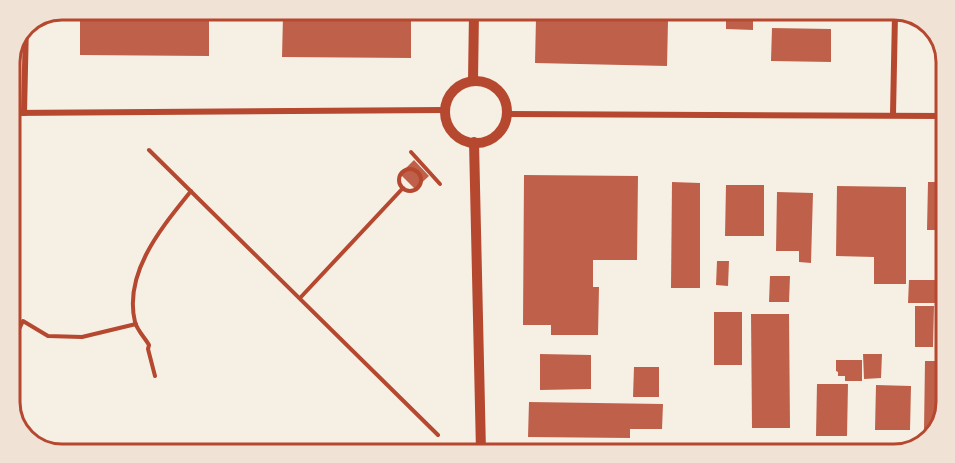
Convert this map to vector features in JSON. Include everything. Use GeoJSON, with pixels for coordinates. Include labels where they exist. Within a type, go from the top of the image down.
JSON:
{"type":"FeatureCollection","features":[{"type":"Feature","properties":{"kind":"street"},"geometry":{"type":"LineString","coordinates":[[473,81],[474,19]]}},
{"type":"Feature","properties":{"kind":"street"},"geometry":{"type":"LineString","coordinates":[[893,114],[895,19]]}},
{"type":"Feature","properties":{"kind":"street"},"geometry":{"type":"LineString","coordinates":[[24,113],[26,40]]}},
{"type":"Feature","properties":{"kind":"street"},"geometry":{"type":"LineString","coordinates":[[473,81],[490,84],[497,90],[503,96],[507,114],[500,131],[493,138],[474,142],[465,141],[450,129],[445,110],[447,101],[457,87],[473,81]]}},
{"type":"Feature","properties":{"kind":"street"},"geometry":{"type":"LineString","coordinates":[[20,113],[445,110]]}},
{"type":"Feature","properties":{"kind":"street"},"geometry":{"type":"LineString","coordinates":[[507,114],[935,116]]}},
{"type":"Feature","properties":{"kind":"street"},"geometry":{"type":"LineString","coordinates":[[474,142],[481,444]]}},
{"type":"Feature","properties":{"kind":"path"},"geometry":{"type":"LineString","coordinates":[[149,150],[438,435]]}},
{"type":"Feature","properties":{"kind":"path"},"geometry":{"type":"LineString","coordinates":[[411,152],[440,184]]}},
{"type":"Feature","properties":{"kind":"path"},"geometry":{"type":"LineString","coordinates":[[418,172],[421,177],[419,187],[411,191],[403,188],[400,183],[402,172],[407,170],[418,172],[425,167]]}},
{"type":"Feature","properties":{"kind":"path"},"geometry":{"type":"LineString","coordinates":[[300,298],[403,188]]}},
{"type":"Feature","properties":{"kind":"path"},"geometry":{"type":"LineString","coordinates":[[155,376],[149,345],[136,324],[135,283],[142,261],[164,225],[191,191]]}},
{"type":"Feature","properties":{"kind":"path"},"geometry":{"type":"LineString","coordinates":[[20,327],[23,321],[48,336],[82,337],[136,324]]}},
{"type":"Feature","properties":{"kind":"building"},"geometry":{"type":"Polygon","coordinates":[[[80,19],[209,19],[209,56],[80,55],[80,19]]]}},
{"type":"Feature","properties":{"kind":"building"},"geometry":{"type":"Polygon","coordinates":[[[283,19],[411,19],[411,58],[282,57],[283,19]]]}},
{"type":"Feature","properties":{"kind":"building"},"geometry":{"type":"Polygon","coordinates":[[[536,19],[668,21],[667,66],[535,63],[536,19]]]}},
{"type":"Feature","properties":{"kind":"building"},"geometry":{"type":"Polygon","coordinates":[[[726,19],[753,19],[753,30],[726,29],[726,19]]]}},
{"type":"Feature","properties":{"kind":"building"},"geometry":{"type":"Polygon","coordinates":[[[772,28],[831,29],[831,62],[771,61],[772,28]]]}},
{"type":"Feature","properties":{"kind":"building"},"geometry":{"type":"Polygon","coordinates":[[[414,160],[429,176],[415,189],[400,174],[414,160]]]}},
{"type":"Feature","properties":{"kind":"building"},"geometry":{"type":"Polygon","coordinates":[[[524,175],[638,176],[637,260],[593,260],[593,287],[599,287],[598,335],[551,335],[551,325],[523,325],[524,175]]]}},
{"type":"Feature","properties":{"kind":"building"},"geometry":{"type":"Polygon","coordinates":[[[672,182],[700,183],[700,288],[671,288],[672,182]]]}},
{"type":"Feature","properties":{"kind":"building"},"geometry":{"type":"Polygon","coordinates":[[[928,182],[935,182],[936,230],[927,230],[928,182]]]}},
{"type":"Feature","properties":{"kind":"building"},"geometry":{"type":"Polygon","coordinates":[[[726,185],[764,185],[764,236],[725,236],[726,185]]]}},
{"type":"Feature","properties":{"kind":"building"},"geometry":{"type":"Polygon","coordinates":[[[837,186],[906,187],[906,284],[874,284],[874,257],[836,256],[837,186]]]}},
{"type":"Feature","properties":{"kind":"building"},"geometry":{"type":"Polygon","coordinates":[[[777,192],[813,193],[811,263],[799,262],[799,251],[776,251],[777,192]]]}},
{"type":"Feature","properties":{"kind":"building"},"geometry":{"type":"Polygon","coordinates":[[[717,261],[729,261],[728,286],[716,285],[717,261]]]}},
{"type":"Feature","properties":{"kind":"building"},"geometry":{"type":"Polygon","coordinates":[[[770,276],[790,276],[789,302],[769,302],[770,276]]]}},
{"type":"Feature","properties":{"kind":"building"},"geometry":{"type":"Polygon","coordinates":[[[909,280],[936,280],[936,303],[908,303],[909,280]]]}},
{"type":"Feature","properties":{"kind":"building"},"geometry":{"type":"Polygon","coordinates":[[[915,306],[934,306],[933,347],[915,347],[915,306]]]}},
{"type":"Feature","properties":{"kind":"building"},"geometry":{"type":"Polygon","coordinates":[[[714,312],[742,312],[742,365],[714,365],[714,312]]]}},
{"type":"Feature","properties":{"kind":"building"},"geometry":{"type":"Polygon","coordinates":[[[751,314],[789,314],[790,428],[752,428],[751,314]]]}},
{"type":"Feature","properties":{"kind":"building"},"geometry":{"type":"Polygon","coordinates":[[[540,354],[591,355],[591,389],[540,390],[540,354]]]}},
{"type":"Feature","properties":{"kind":"building"},"geometry":{"type":"Polygon","coordinates":[[[863,354],[882,354],[881,378],[864,379],[863,354]]]}},
{"type":"Feature","properties":{"kind":"building"},"geometry":{"type":"Polygon","coordinates":[[[836,360],[862,360],[862,381],[845,381],[845,376],[838,376],[836,360]]]}},
{"type":"Feature","properties":{"kind":"building"},"geometry":{"type":"Polygon","coordinates":[[[925,361],[936,361],[935,409],[924,430],[925,361]]]}},
{"type":"Feature","properties":{"kind":"building"},"geometry":{"type":"Polygon","coordinates":[[[634,367],[659,367],[659,397],[633,397],[634,367]]]}},
{"type":"Feature","properties":{"kind":"building"},"geometry":{"type":"Polygon","coordinates":[[[817,384],[848,384],[847,436],[816,436],[817,384]]]}},
{"type":"Feature","properties":{"kind":"building"},"geometry":{"type":"Polygon","coordinates":[[[876,385],[911,386],[910,430],[875,430],[876,385]]]}},
{"type":"Feature","properties":{"kind":"building"},"geometry":{"type":"Polygon","coordinates":[[[529,402],[663,404],[662,429],[630,429],[630,438],[528,437],[529,402]]]}}]}
